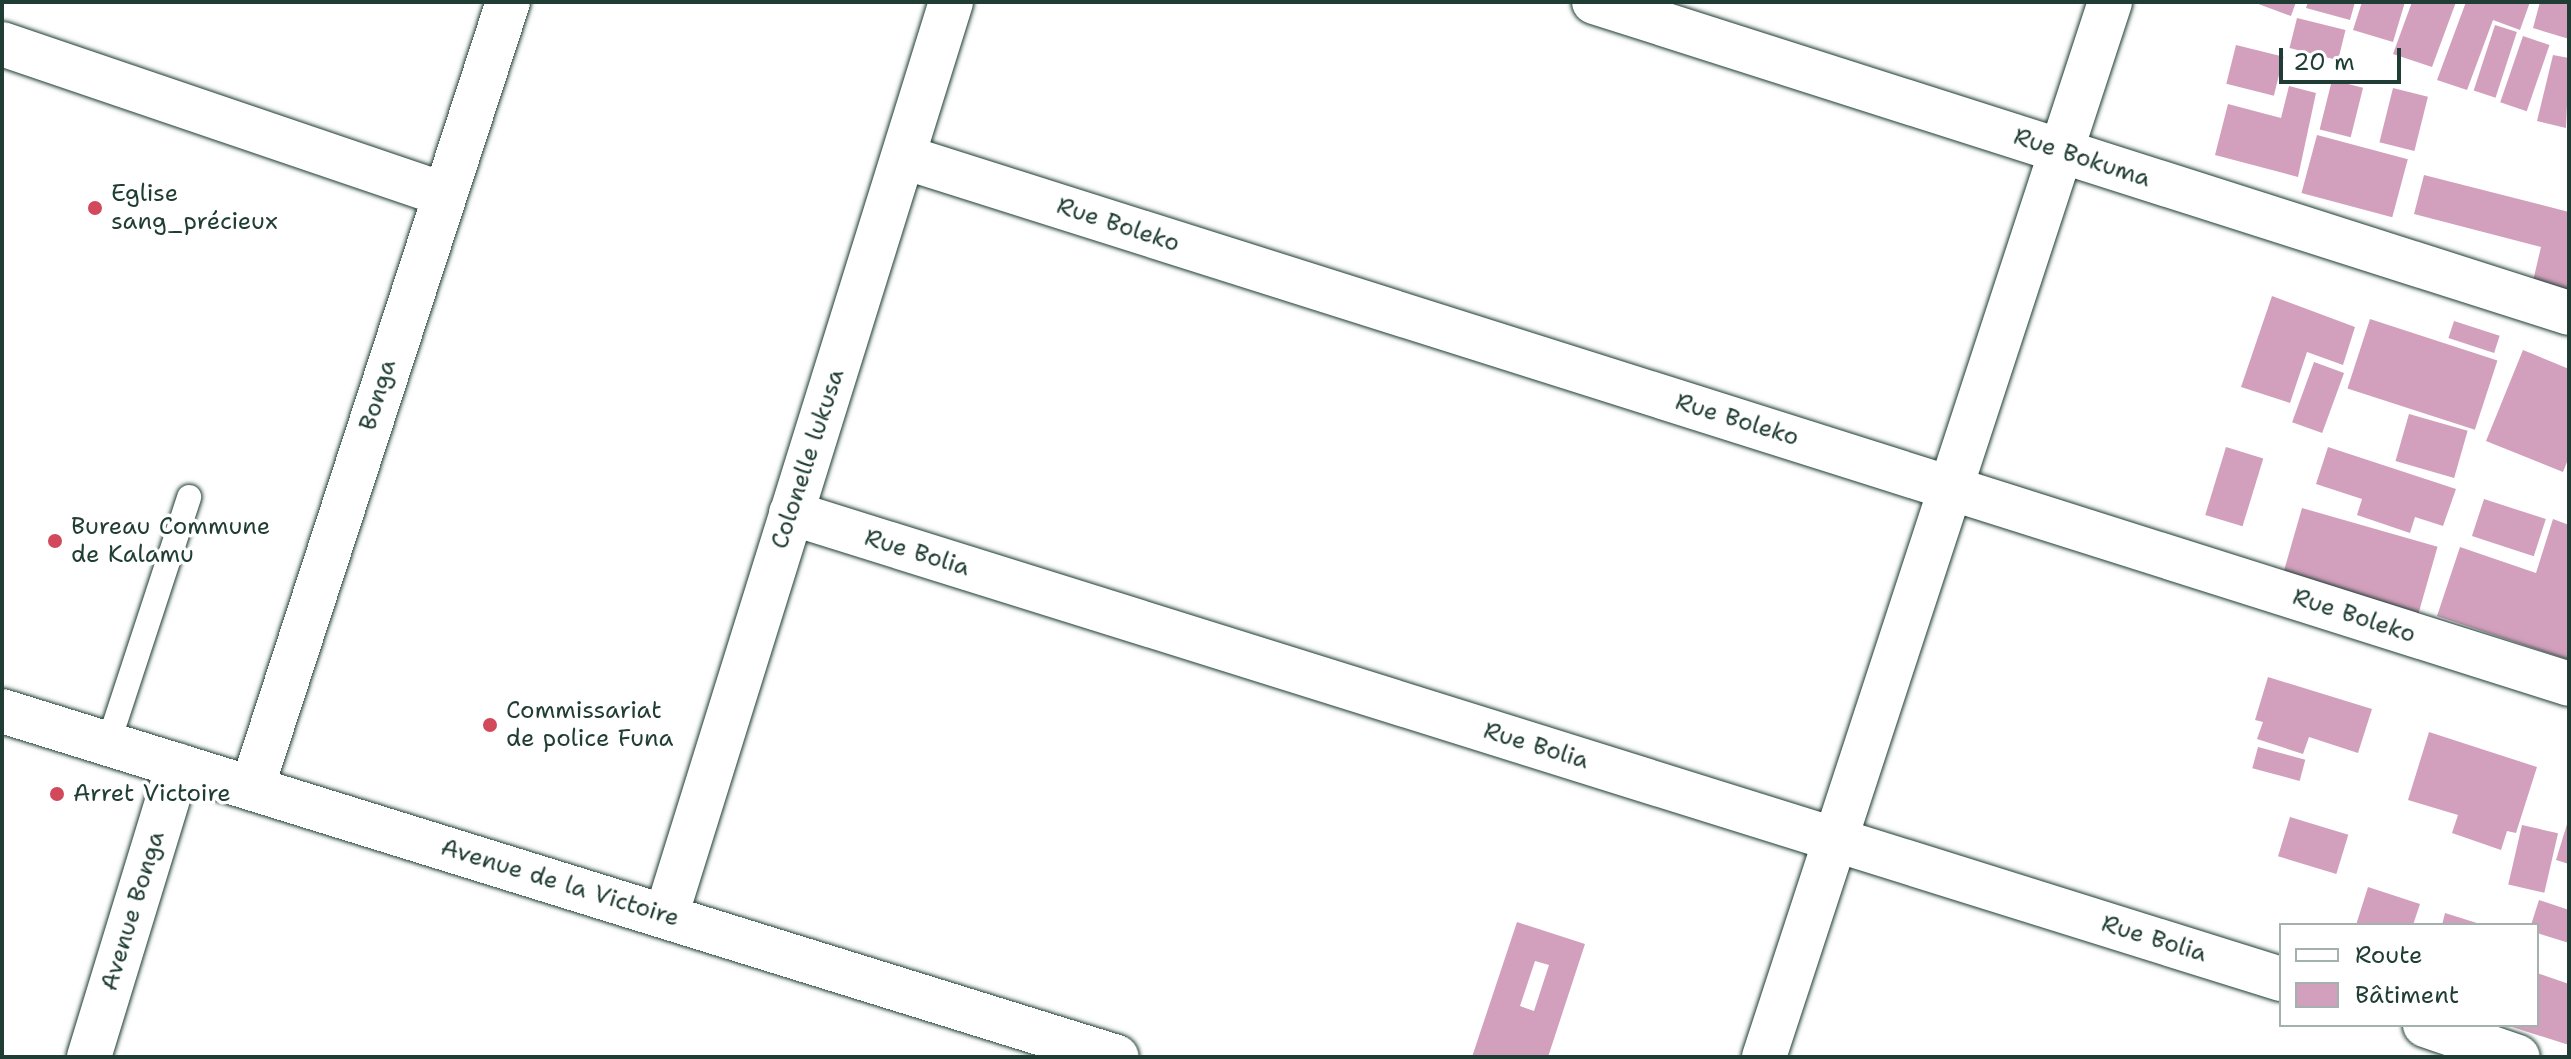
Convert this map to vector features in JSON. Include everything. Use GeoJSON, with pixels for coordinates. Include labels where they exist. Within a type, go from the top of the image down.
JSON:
{"type":"FeatureCollection","features":[{"type":"Feature","properties":{"kind":"street","name":"Bonga"},"geometry":{"type":"LineString","coordinates":[[252,788],[442,194],[508,2]]}},
{"type":"Feature","properties":{"kind":"street","name":"Colonelle lukusa"},"geometry":{"type":"LineString","coordinates":[[666,916],[951,2]]}},
{"type":"Feature","properties":{"kind":"street","name":"Rue Bokuma"},"geometry":{"type":"LineString","coordinates":[[1594,2],[2569,313]]}},
{"type":"Feature","properties":{"kind":"street"},"geometry":{"type":"LineString","coordinates":[[1764,1057],[1948,486],[2065,152],[2110,2]]}},
{"type":"Feature","properties":{"kind":"street"},"geometry":{"type":"LineString","coordinates":[[2,44],[442,194]]}},
{"type":"Feature","properties":{"kind":"street","name":"Rue Boleko"},"geometry":{"type":"LineString","coordinates":[[904,157],[2569,684]]}},
{"type":"Feature","properties":{"kind":"street","name":"Rue Bolia"},"geometry":{"type":"LineString","coordinates":[[791,513],[2279,978]]}},
{"type":"Feature","properties":{"kind":"street","name":"Avenue de la Victoire"},"geometry":{"type":"LineString","coordinates":[[2,711],[1117,1057]]}},
{"type":"Feature","properties":{"kind":"street","name":"Avenue Bonga"},"geometry":{"type":"LineString","coordinates":[[89,1057],[178,765]]}},
{"type":"Feature","properties":{"kind":"street"},"geometry":{"type":"LineString","coordinates":[[2431,1027],[2518,1057]]}},
{"type":"Feature","properties":{"kind":"lane"},"geometry":{"type":"LineString","coordinates":[[108,744],[189,497]]}},
{"type":"Feature","properties":{"kind":"building"},"geometry":{"type":"Polygon","coordinates":[[[2253,2],[2296,2],[2291,16],[2253,2]]]}},
{"type":"Feature","properties":{"kind":"building"},"geometry":{"type":"Polygon","coordinates":[[[2308,2],[2355,2],[2350,20],[2306,8],[2308,2]]]}},
{"type":"Feature","properties":{"kind":"building"},"geometry":{"type":"Polygon","coordinates":[[[2362,2],[2405,2],[2393,42],[2353,30],[2362,2]]]}},
{"type":"Feature","properties":{"kind":"building"},"geometry":{"type":"Polygon","coordinates":[[[2412,2],[2456,2],[2432,67],[2393,54],[2412,2]]]}},
{"type":"Feature","properties":{"kind":"building"},"geometry":{"type":"Polygon","coordinates":[[[2466,2],[2530,2],[2520,30],[2493,20],[2467,90],[2437,80],[2466,2]]]}},
{"type":"Feature","properties":{"kind":"building"},"geometry":{"type":"Polygon","coordinates":[[[2540,2],[2569,3],[2569,39],[2533,28],[2540,2]]]}},
{"type":"Feature","properties":{"kind":"building"},"geometry":{"type":"Polygon","coordinates":[[[2297,18],[2346,30],[2338,60],[2290,48],[2297,18]]]}},
{"type":"Feature","properties":{"kind":"building"},"geometry":{"type":"Polygon","coordinates":[[[2495,25],[2517,32],[2496,98],[2474,91],[2495,25]]]}},
{"type":"Feature","properties":{"kind":"building"},"geometry":{"type":"Polygon","coordinates":[[[2523,36],[2549,45],[2527,111],[2500,102],[2523,36]]]}},
{"type":"Feature","properties":{"kind":"building"},"geometry":{"type":"Polygon","coordinates":[[[2236,45],[2284,57],[2274,96],[2226,84],[2236,45]]]}},
{"type":"Feature","properties":{"kind":"building"},"geometry":{"type":"Polygon","coordinates":[[[2553,55],[2569,58],[2566,128],[2537,121],[2553,55]]]}},
{"type":"Feature","properties":{"kind":"building"},"geometry":{"type":"Polygon","coordinates":[[[2332,80],[2363,88],[2351,137],[2320,129],[2332,80]]]}},
{"type":"Feature","properties":{"kind":"building"},"geometry":{"type":"Polygon","coordinates":[[[2289,86],[2316,93],[2298,177],[2215,155],[2228,104],[2281,118],[2289,86]]]}},
{"type":"Feature","properties":{"kind":"building"},"geometry":{"type":"Polygon","coordinates":[[[2393,88],[2428,97],[2414,151],[2379,142],[2393,88]]]}},
{"type":"Feature","properties":{"kind":"building"},"geometry":{"type":"Polygon","coordinates":[[[2317,135],[2408,159],[2392,217],[2301,193],[2317,135]]]}},
{"type":"Feature","properties":{"kind":"building"},"geometry":{"type":"Polygon","coordinates":[[[2424,175],[2569,212],[2569,290],[2533,281],[2541,247],[2414,214],[2424,175]]]}},
{"type":"Feature","properties":{"kind":"building"},"geometry":{"type":"Polygon","coordinates":[[[2272,296],[2355,327],[2343,365],[2307,352],[2290,403],[2241,387],[2272,296]]]}},
{"type":"Feature","properties":{"kind":"building"},"geometry":{"type":"Polygon","coordinates":[[[2370,319],[2497,360],[2475,430],[2347,388],[2370,319]]]}},
{"type":"Feature","properties":{"kind":"building"},"geometry":{"type":"Polygon","coordinates":[[[2454,321],[2500,336],[2494,353],[2448,338],[2454,321]]]}},
{"type":"Feature","properties":{"kind":"building"},"geometry":{"type":"Polygon","coordinates":[[[2523,350],[2569,369],[2569,457],[2563,472],[2486,441],[2523,350]]]}},
{"type":"Feature","properties":{"kind":"building"},"geometry":{"type":"Polygon","coordinates":[[[2314,362],[2344,373],[2322,433],[2292,422],[2314,362]]]}},
{"type":"Feature","properties":{"kind":"building"},"geometry":{"type":"Polygon","coordinates":[[[2409,414],[2468,431],[2454,478],[2395,461],[2409,414]]]}},
{"type":"Feature","properties":{"kind":"building"},"geometry":{"type":"Polygon","coordinates":[[[2226,447],[2263,458],[2243,526],[2205,515],[2226,447]]]}},
{"type":"Feature","properties":{"kind":"building"},"geometry":{"type":"Polygon","coordinates":[[[2328,447],[2456,489],[2443,526],[2415,517],[2410,533],[2357,515],[2362,499],[2316,484],[2328,447]]]}},
{"type":"Feature","properties":{"kind":"building"},"geometry":{"type":"Polygon","coordinates":[[[2484,499],[2546,519],[2534,556],[2472,536],[2484,499]]]}},
{"type":"Feature","properties":{"kind":"building"},"geometry":{"type":"Polygon","coordinates":[[[2302,508],[2438,547],[2418,614],[2283,575],[2302,508]]]}},
{"type":"Feature","properties":{"kind":"building"},"geometry":{"type":"Polygon","coordinates":[[[2553,519],[2569,525],[2569,660],[2437,616],[2460,547],[2536,573],[2553,519]]]}},
{"type":"Feature","properties":{"kind":"building"},"geometry":{"type":"Polygon","coordinates":[[[2268,677],[2372,709],[2358,753],[2309,737],[2303,754],[2257,739],[2263,722],[2255,720],[2268,677]]]}},
{"type":"Feature","properties":{"kind":"building"},"geometry":{"type":"Polygon","coordinates":[[[2429,732],[2537,767],[2516,833],[2507,831],[2501,850],[2452,833],[2458,815],[2408,800],[2429,732]]]}},
{"type":"Feature","properties":{"kind":"building"},"geometry":{"type":"Polygon","coordinates":[[[2258,747],[2305,760],[2300,781],[2252,768],[2258,747]]]}},
{"type":"Feature","properties":{"kind":"building"},"geometry":{"type":"Polygon","coordinates":[[[2290,817],[2348,835],[2336,874],[2278,856],[2290,817]]]}},
{"type":"Feature","properties":{"kind":"building"},"geometry":{"type":"Polygon","coordinates":[[[2569,822],[2569,864],[2556,860],[2569,822]]]}},
{"type":"Feature","properties":{"kind":"building"},"geometry":{"type":"Polygon","coordinates":[[[2522,825],[2558,833],[2544,893],[2508,884],[2522,825]]]}},
{"type":"Feature","properties":{"kind":"building"},"geometry":{"type":"Polygon","coordinates":[[[2368,887],[2420,904],[2414,923],[2357,923],[2368,887]]]}},
{"type":"Feature","properties":{"kind":"building"},"geometry":{"type":"Polygon","coordinates":[[[2539,900],[2569,910],[2569,943],[2539,934],[2539,923],[2532,923],[2539,900]]]}},
{"type":"Feature","properties":{"kind":"building"},"geometry":{"type":"Polygon","coordinates":[[[2445,913],[2477,923],[2442,923],[2445,913]]]}},
{"type":"Feature","properties":{"kind":"building"},"geometry":{"type":"Polygon","coordinates":[[[1517,922],[1585,944],[1548,1057],[1472,1057],[1517,922]],[[1535,961],[1520,1006],[1534,1011],[1549,965],[1535,961]]]}},
{"type":"Feature","properties":{"kind":"building"},"geometry":{"type":"Polygon","coordinates":[[[2539,974],[2569,984],[2569,1045],[2512,1027],[2539,1027],[2539,974]]]}},
{"type":"Feature","properties":{"kind":"place","name":"Eglise sang_précieux"},"geometry":{"type":"Point","coordinates":[95,208]}},
{"type":"Feature","properties":{"kind":"place","name":"Bureau Commune de Kalamu"},"geometry":{"type":"Point","coordinates":[55,541]}},
{"type":"Feature","properties":{"kind":"place","name":"Commissariat de police Funa"},"geometry":{"type":"Point","coordinates":[490,725]}},
{"type":"Feature","properties":{"kind":"place","name":"Arret Victoire"},"geometry":{"type":"Point","coordinates":[57,794]}}]}
